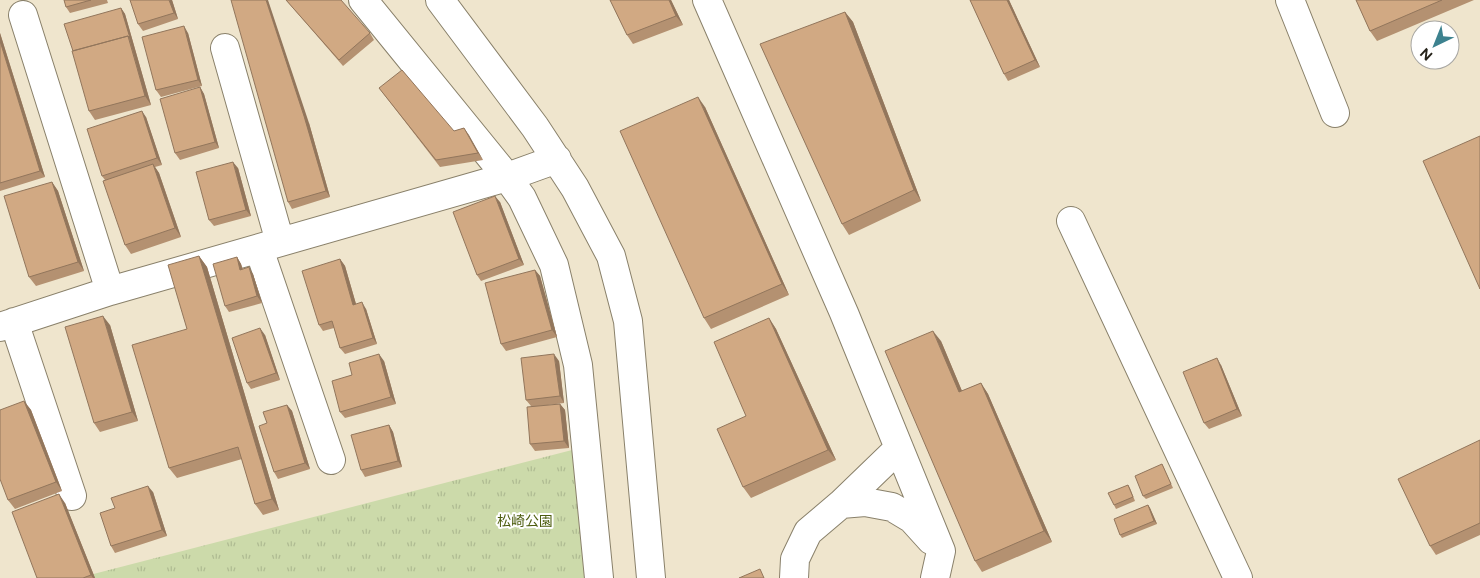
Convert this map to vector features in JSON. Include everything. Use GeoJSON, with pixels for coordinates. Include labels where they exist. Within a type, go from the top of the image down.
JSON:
{"type":"FeatureCollection","features":[{"type":"Feature","properties":{"kind":"street"},"geometry":{"type":"LineString","coordinates":[[363,0],[508,177],[522,198],[554,265],[578,365],[599,578]]}},
{"type":"Feature","properties":{"kind":"street"},"geometry":{"type":"LineString","coordinates":[[440,0],[535,127],[575,188],[611,256],[628,322],[652,578]]}},
{"type":"Feature","properties":{"kind":"street"},"geometry":{"type":"LineString","coordinates":[[707,0],[844,313],[941,551],[936,578]]}},
{"type":"Feature","properties":{"kind":"street"},"geometry":{"type":"LineString","coordinates":[[1290,0],[1335,113]]}},
{"type":"Feature","properties":{"kind":"street"},"geometry":{"type":"LineString","coordinates":[[23,15],[110,291]]}},
{"type":"Feature","properties":{"kind":"street"},"geometry":{"type":"LineString","coordinates":[[225,48],[270,246],[331,460]]}},
{"type":"Feature","properties":{"kind":"street"},"geometry":{"type":"LineString","coordinates":[[72,496],[7,324],[110,291],[508,177],[557,160]]}},
{"type":"Feature","properties":{"kind":"street"},"geometry":{"type":"LineString","coordinates":[[1070,221],[1238,578]]}},
{"type":"Feature","properties":{"kind":"street"},"geometry":{"type":"LineString","coordinates":[[794,578],[795,559],[808,532],[841,504],[899,448]]}},
{"type":"Feature","properties":{"kind":"street"},"geometry":{"type":"LineString","coordinates":[[841,504],[865,502],[892,507],[912,519],[941,551]]}},
{"type":"Feature","properties":{"kind":"green space","name":"松崎公園"},"geometry":{"type":"Polygon","coordinates":[[[572,450],[590,578],[78,578],[572,450]]]}},
{"type":"Feature","properties":{"kind":"building"},"geometry":{"type":"Polygon","coordinates":[[[64,0],[91,0],[66,7],[64,0]]]}},
{"type":"Feature","properties":{"kind":"building"},"geometry":{"type":"Polygon","coordinates":[[[130,0],[169,0],[174,13],[138,24],[130,0]]]}},
{"type":"Feature","properties":{"kind":"building"},"geometry":{"type":"Polygon","coordinates":[[[231,0],[266,0],[326,191],[288,202],[231,0]]]}},
{"type":"Feature","properties":{"kind":"building"},"geometry":{"type":"Polygon","coordinates":[[[286,0],[341,0],[370,33],[339,60],[286,0]]]}},
{"type":"Feature","properties":{"kind":"building"},"geometry":{"type":"Polygon","coordinates":[[[610,0],[669,0],[676,16],[627,35],[610,0]]]}},
{"type":"Feature","properties":{"kind":"building"},"geometry":{"type":"Polygon","coordinates":[[[970,0],[1007,0],[1035,60],[1004,74],[970,0]]]}},
{"type":"Feature","properties":{"kind":"building"},"geometry":{"type":"Polygon","coordinates":[[[1356,0],[1442,0],[1370,31],[1356,0]]]}},
{"type":"Feature","properties":{"kind":"building"},"geometry":{"type":"Polygon","coordinates":[[[121,8],[130,38],[128,36],[73,51],[64,24],[121,8]]]}},
{"type":"Feature","properties":{"kind":"building"},"geometry":{"type":"Polygon","coordinates":[[[845,12],[914,190],[842,224],[760,44],[845,12]]]}},
{"type":"Feature","properties":{"kind":"building"},"geometry":{"type":"Polygon","coordinates":[[[184,26],[198,80],[156,90],[142,37],[184,26]]]}},
{"type":"Feature","properties":{"kind":"building"},"geometry":{"type":"Polygon","coordinates":[[[128,36],[145,96],[89,111],[72,51],[128,36]]]}},
{"type":"Feature","properties":{"kind":"building"},"geometry":{"type":"Polygon","coordinates":[[[0,41],[40,171],[0,183],[0,41]]]}},
{"type":"Feature","properties":{"kind":"building"},"geometry":{"type":"Polygon","coordinates":[[[402,70],[454,131],[464,128],[478,153],[436,160],[379,88],[402,70]]]}},
{"type":"Feature","properties":{"kind":"building"},"geometry":{"type":"Polygon","coordinates":[[[200,87],[215,142],[175,153],[160,99],[200,87]]]}},
{"type":"Feature","properties":{"kind":"building"},"geometry":{"type":"Polygon","coordinates":[[[698,97],[782,284],[704,318],[620,131],[698,97]]]}},
{"type":"Feature","properties":{"kind":"building"},"geometry":{"type":"Polygon","coordinates":[[[142,111],[157,158],[102,176],[87,129],[142,111]]]}},
{"type":"Feature","properties":{"kind":"building"},"geometry":{"type":"Polygon","coordinates":[[[1480,136],[1480,289],[1423,161],[1480,136]]]}},
{"type":"Feature","properties":{"kind":"building"},"geometry":{"type":"Polygon","coordinates":[[[233,162],[246,210],[209,220],[196,172],[233,162]]]}},
{"type":"Feature","properties":{"kind":"building"},"geometry":{"type":"Polygon","coordinates":[[[153,164],[175,228],[125,245],[103,181],[153,164]]]}},
{"type":"Feature","properties":{"kind":"building"},"geometry":{"type":"Polygon","coordinates":[[[52,182],[78,262],[29,277],[4,196],[52,182]]]}},
{"type":"Feature","properties":{"kind":"building"},"geometry":{"type":"Polygon","coordinates":[[[495,196],[519,259],[477,275],[453,212],[495,196]]]}},
{"type":"Feature","properties":{"kind":"building"},"geometry":{"type":"Polygon","coordinates":[[[199,256],[272,499],[255,504],[238,447],[169,468],[132,345],[187,329],[168,265],[199,256]]]}},
{"type":"Feature","properties":{"kind":"building"},"geometry":{"type":"Polygon","coordinates":[[[237,257],[240,270],[249,267],[257,296],[225,306],[213,264],[237,257]]]}},
{"type":"Feature","properties":{"kind":"building"},"geometry":{"type":"Polygon","coordinates":[[[340,259],[353,305],[362,302],[373,338],[340,348],[332,321],[319,325],[302,271],[340,259]]]}},
{"type":"Feature","properties":{"kind":"building"},"geometry":{"type":"Polygon","coordinates":[[[535,270],[552,330],[501,344],[485,283],[535,270]]]}},
{"type":"Feature","properties":{"kind":"building"},"geometry":{"type":"Polygon","coordinates":[[[103,316],[132,412],[94,423],[65,327],[103,316]]]}},
{"type":"Feature","properties":{"kind":"building"},"geometry":{"type":"Polygon","coordinates":[[[769,318],[828,450],[743,487],[717,429],[746,416],[714,342],[769,318]]]}},
{"type":"Feature","properties":{"kind":"building"},"geometry":{"type":"Polygon","coordinates":[[[260,328],[276,373],[247,383],[232,338],[260,328]]]}},
{"type":"Feature","properties":{"kind":"building"},"geometry":{"type":"Polygon","coordinates":[[[933,331],[959,392],[981,383],[1044,531],[975,561],[885,351],[933,331]]]}},
{"type":"Feature","properties":{"kind":"building"},"geometry":{"type":"Polygon","coordinates":[[[379,354],[391,397],[340,412],[332,381],[352,375],[349,363],[379,354]]]}},
{"type":"Feature","properties":{"kind":"building"},"geometry":{"type":"Polygon","coordinates":[[[554,354],[560,396],[526,400],[521,358],[554,354]]]}},
{"type":"Feature","properties":{"kind":"building"},"geometry":{"type":"Polygon","coordinates":[[[1217,358],[1237,409],[1204,423],[1183,372],[1217,358]]]}},
{"type":"Feature","properties":{"kind":"building"},"geometry":{"type":"Polygon","coordinates":[[[24,401],[56,482],[8,500],[0,479],[0,410],[24,401]]]}},
{"type":"Feature","properties":{"kind":"building"},"geometry":{"type":"Polygon","coordinates":[[[560,404],[564,441],[530,444],[527,407],[560,404]]]}},
{"type":"Feature","properties":{"kind":"building"},"geometry":{"type":"Polygon","coordinates":[[[287,405],[305,463],[274,472],[259,426],[267,423],[263,412],[287,405]]]}},
{"type":"Feature","properties":{"kind":"building"},"geometry":{"type":"Polygon","coordinates":[[[389,425],[398,461],[361,470],[351,435],[389,425]]]}},
{"type":"Feature","properties":{"kind":"building"},"geometry":{"type":"Polygon","coordinates":[[[1480,440],[1480,523],[1430,546],[1398,479],[1480,440]]]}},
{"type":"Feature","properties":{"kind":"building"},"geometry":{"type":"Polygon","coordinates":[[[1162,464],[1171,484],[1143,496],[1135,476],[1162,464]]]}},
{"type":"Feature","properties":{"kind":"building"},"geometry":{"type":"Polygon","coordinates":[[[1128,485],[1133,497],[1114,505],[1108,493],[1128,485]]]}},
{"type":"Feature","properties":{"kind":"building"},"geometry":{"type":"Polygon","coordinates":[[[148,486],[162,530],[111,546],[100,513],[115,508],[111,498],[148,486]]]}},
{"type":"Feature","properties":{"kind":"building"},"geometry":{"type":"Polygon","coordinates":[[[59,494],[91,575],[83,578],[37,578],[12,512],[59,494]]]}},
{"type":"Feature","properties":{"kind":"building"},"geometry":{"type":"Polygon","coordinates":[[[1148,505],[1154,521],[1120,535],[1114,519],[1148,505]]]}},
{"type":"Feature","properties":{"kind":"building"},"geometry":{"type":"Polygon","coordinates":[[[760,569],[764,578],[739,578],[760,569]]]}}]}
